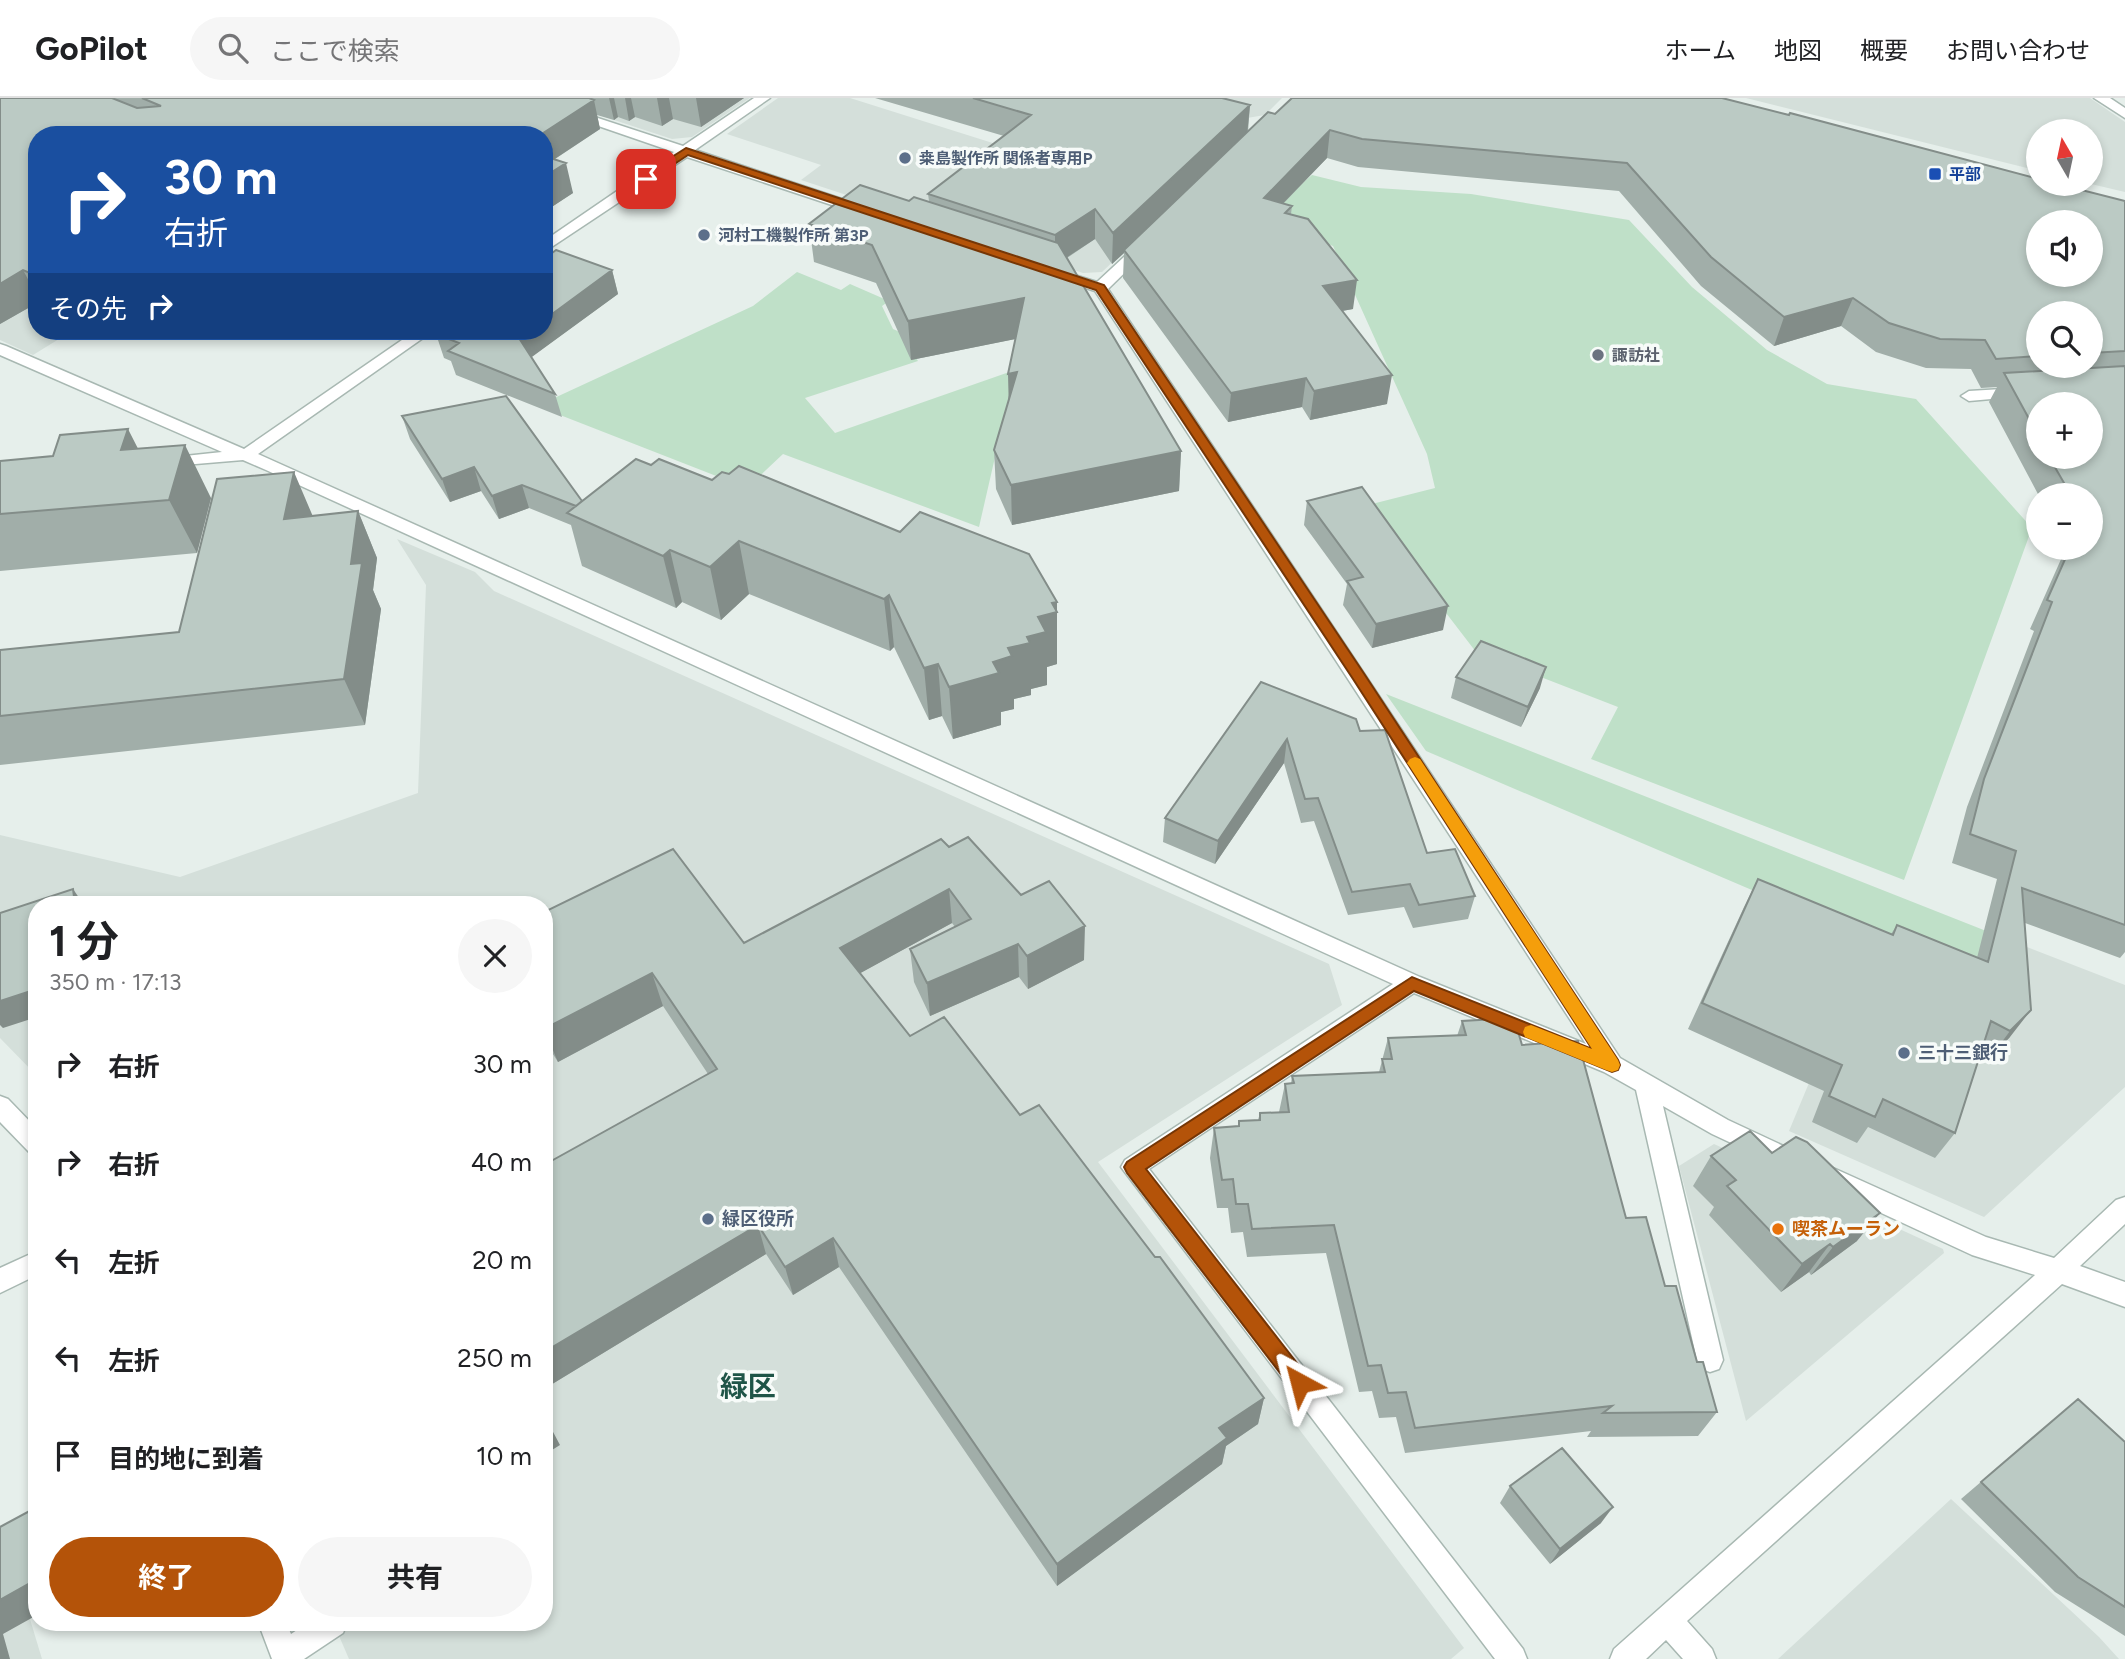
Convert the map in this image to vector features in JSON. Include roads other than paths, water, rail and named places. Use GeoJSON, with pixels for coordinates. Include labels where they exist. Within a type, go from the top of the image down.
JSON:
{"type":"FeatureCollection","features":[{"type":"Feature","properties":{"kind":"street"},"geometry":{"type":"LineString","coordinates":[[524,98],[878,216]]}},
{"type":"Feature","properties":{"kind":"street"},"geometry":{"type":"LineString","coordinates":[[553,242],[763,98]]}},
{"type":"Feature","properties":{"kind":"street"},"geometry":{"type":"LineString","coordinates":[[2101,98],[2125,114]]}},
{"type":"Feature","properties":{"kind":"street"},"geometry":{"type":"LineString","coordinates":[[1100,288],[1160,231]]}},
{"type":"Feature","properties":{"kind":"street"},"geometry":{"type":"LineString","coordinates":[[1035,267],[1100,288],[1366,687],[1612,1065]]}},
{"type":"Feature","properties":{"kind":"street"},"geometry":{"type":"LineString","coordinates":[[150,464],[246,455],[412,340]]}},
{"type":"Feature","properties":{"kind":"street"},"geometry":{"type":"LineString","coordinates":[[0,349],[192,435],[246,455],[1412,983],[1612,1065],[1720,1128],[1981,1247],[2109,1287],[2125,1296]]}},
{"type":"Feature","properties":{"kind":"street"},"geometry":{"type":"LineString","coordinates":[[1969,396],[2026,392]]}},
{"type":"Feature","properties":{"kind":"street"},"geometry":{"type":"LineString","coordinates":[[1412,983],[1133,1167],[1513,1659]]}},
{"type":"Feature","properties":{"kind":"street"},"geometry":{"type":"LineString","coordinates":[[1646,1084],[1710,1360]]}},
{"type":"Feature","properties":{"kind":"street"},"geometry":{"type":"LineString","coordinates":[[0,1106],[28,1136]]}},
{"type":"Feature","properties":{"kind":"street"},"geometry":{"type":"LineString","coordinates":[[1624,1659],[2059,1271],[2125,1208]]}},
{"type":"Feature","properties":{"kind":"street"},"geometry":{"type":"LineString","coordinates":[[0,1281],[28,1267]]}},
{"type":"Feature","properties":{"kind":"street"},"geometry":{"type":"LineString","coordinates":[[1667,1620],[1702,1659]]}},
{"type":"Feature","properties":{"kind":"street"},"geometry":{"type":"LineString","coordinates":[[276,1631],[286,1657],[322,1631]]}},
{"type":"Feature","properties":{"kind":"place","name":"桒島製作所 関係者専用P"},"geometry":{"type":"Point","coordinates":[905,158]}},
{"type":"Feature","properties":{"kind":"place","name":"平部"},"geometry":{"type":"Point","coordinates":[1935,174]}},
{"type":"Feature","properties":{"kind":"place","name":"河村工機製作所 第3P"},"geometry":{"type":"Point","coordinates":[704,235]}},
{"type":"Feature","properties":{"kind":"place","name":"諏訪社"},"geometry":{"type":"Point","coordinates":[1598,355]}},
{"type":"Feature","properties":{"kind":"place","name":"三十三銀行"},"geometry":{"type":"Point","coordinates":[1904,1053]}},
{"type":"Feature","properties":{"kind":"place","name":"緑区役所"},"geometry":{"type":"Point","coordinates":[708,1219]}},
{"type":"Feature","properties":{"kind":"place","name":"喫茶ムーラン"},"geometry":{"type":"Point","coordinates":[1778,1229]}},
{"type":"Feature","properties":{"kind":"district","name":"緑区"},"geometry":{"type":"Point","coordinates":[748,1386]}}]}
